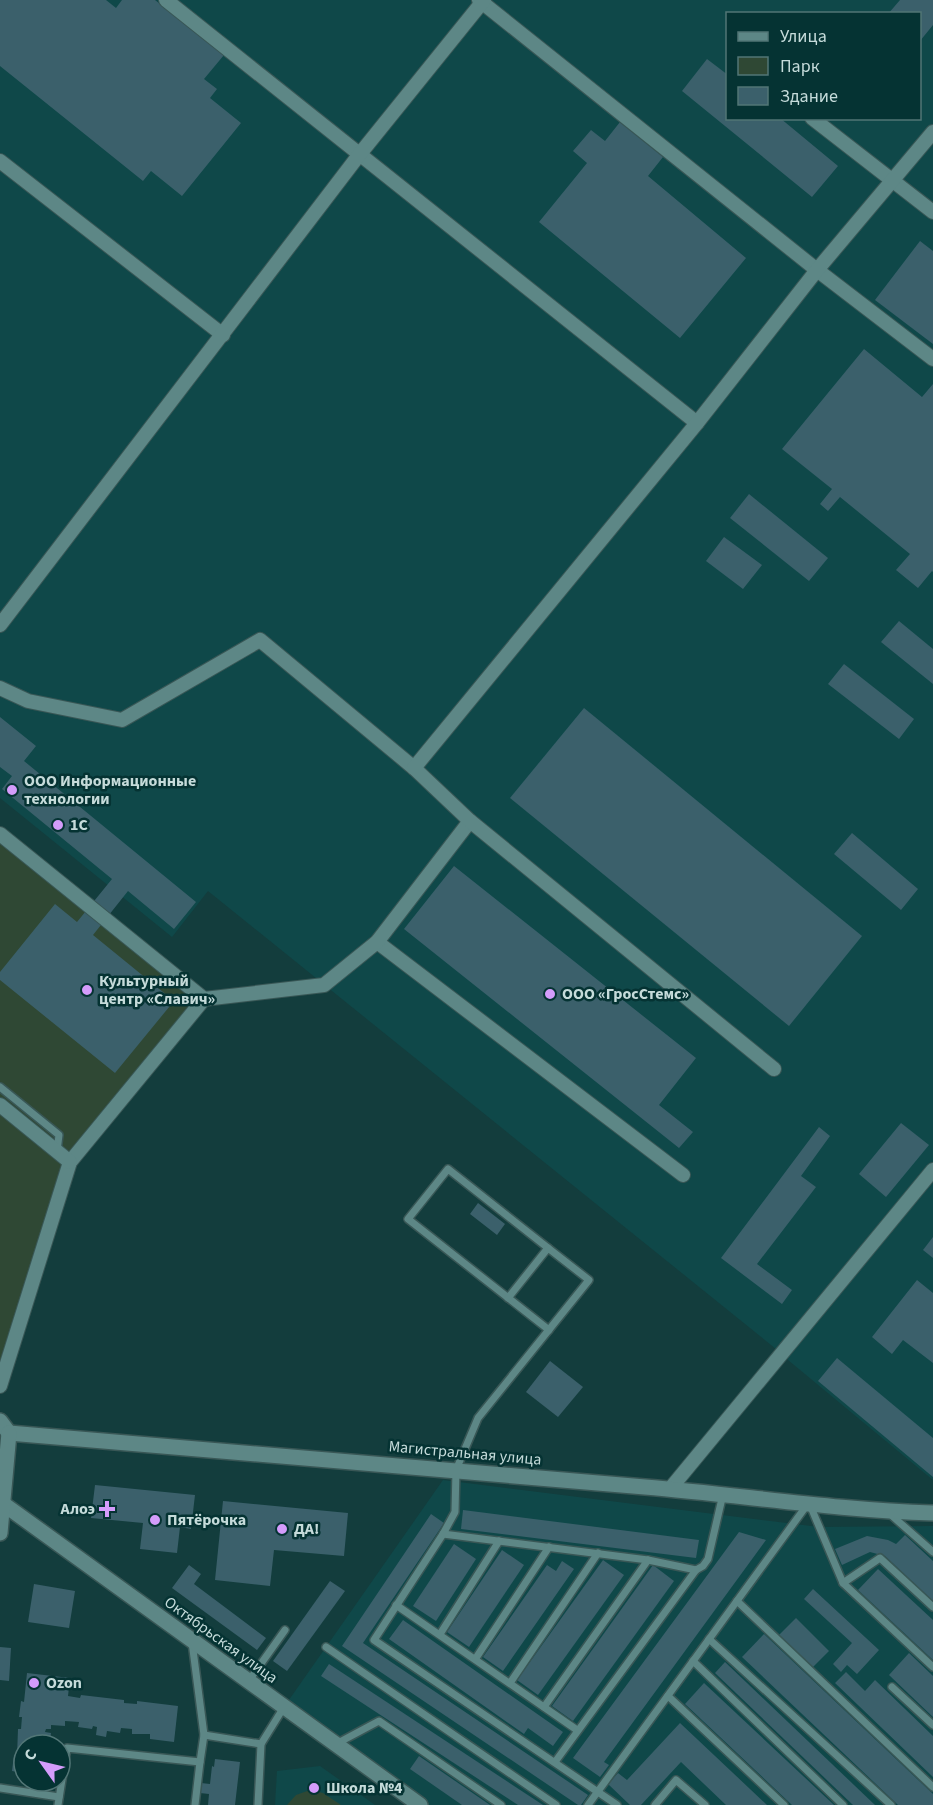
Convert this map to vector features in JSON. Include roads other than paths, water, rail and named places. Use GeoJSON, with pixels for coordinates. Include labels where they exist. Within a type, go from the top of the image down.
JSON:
{"type":"FeatureCollection","features":[{"type":"Feature","properties":{"kind":"main road","name":"Магистральная улица"},"geometry":{"type":"LineString","coordinates":[[4,1427],[723,1494],[888,1512],[933,1513]]}},
{"type":"Feature","properties":{"kind":"main road"},"geometry":{"type":"LineString","coordinates":[[0,1533],[4,1427]]}},
{"type":"Feature","properties":{"kind":"main road","name":"Октябрьская улица"},"geometry":{"type":"LineString","coordinates":[[2,1503],[420,1805]]}},
{"type":"Feature","properties":{"kind":"street"},"geometry":{"type":"LineString","coordinates":[[166,0],[697,423]]}},
{"type":"Feature","properties":{"kind":"street"},"geometry":{"type":"LineString","coordinates":[[0,625],[359,155],[482,1],[817,270],[933,358]]}},
{"type":"Feature","properties":{"kind":"street"},"geometry":{"type":"LineString","coordinates":[[815,120],[933,212]]}},
{"type":"Feature","properties":{"kind":"street"},"geometry":{"type":"LineString","coordinates":[[414,768],[697,423],[817,270],[933,132]]}},
{"type":"Feature","properties":{"kind":"street"},"geometry":{"type":"LineString","coordinates":[[0,160],[223,335]]}},
{"type":"Feature","properties":{"kind":"street"},"geometry":{"type":"LineString","coordinates":[[0,688],[28,702],[122,720],[260,640],[414,768],[470,821],[774,1069]]}},
{"type":"Feature","properties":{"kind":"street"},"geometry":{"type":"LineString","coordinates":[[0,1386],[70,1162],[204,999],[324,985],[377,942],[470,821]]}},
{"type":"Feature","properties":{"kind":"street"},"geometry":{"type":"LineString","coordinates":[[0,834],[204,999]]}},
{"type":"Feature","properties":{"kind":"street"},"geometry":{"type":"LineString","coordinates":[[377,942],[683,1176]]}},
{"type":"Feature","properties":{"kind":"street"},"geometry":{"type":"LineString","coordinates":[[0,1105],[70,1162]]}},
{"type":"Feature","properties":{"kind":"street"},"geometry":{"type":"LineString","coordinates":[[670,1489],[933,1170]]}},
{"type":"Feature","properties":{"kind":"lane"},"geometry":{"type":"LineString","coordinates":[[0,1087],[59,1135],[57,1151]]}},
{"type":"Feature","properties":{"kind":"lane"},"geometry":{"type":"LineString","coordinates":[[549,1330],[408,1219],[448,1169],[589,1280],[549,1330],[478,1418],[456,1470],[455,1512],[374,1640],[617,1805]]}},
{"type":"Feature","properties":{"kind":"lane"},"geometry":{"type":"LineString","coordinates":[[508,1298],[548,1248]]}},
{"type":"Feature","properties":{"kind":"lane"},"geometry":{"type":"LineString","coordinates":[[555,1762],[696,1570],[708,1559],[723,1494]]}},
{"type":"Feature","properties":{"kind":"lane"},"geometry":{"type":"LineString","coordinates":[[809,1503],[843,1584],[933,1667]]}},
{"type":"Feature","properties":{"kind":"lane"},"geometry":{"type":"LineString","coordinates":[[588,1805],[809,1503]]}},
{"type":"Feature","properties":{"kind":"lane"},"geometry":{"type":"LineString","coordinates":[[888,1512],[933,1552]]}},
{"type":"Feature","properties":{"kind":"lane"},"geometry":{"type":"LineString","coordinates":[[443,1534],[648,1560],[696,1570]]}},
{"type":"Feature","properties":{"kind":"lane"},"geometry":{"type":"LineString","coordinates":[[440,1634],[499,1541]]}},
{"type":"Feature","properties":{"kind":"lane"},"geometry":{"type":"LineString","coordinates":[[476,1659],[549,1548]]}},
{"type":"Feature","properties":{"kind":"lane"},"geometry":{"type":"LineString","coordinates":[[510,1683],[598,1553]]}},
{"type":"Feature","properties":{"kind":"lane"},"geometry":{"type":"LineString","coordinates":[[843,1584],[880,1558],[933,1607]]}},
{"type":"Feature","properties":{"kind":"lane"},"geometry":{"type":"LineString","coordinates":[[544,1707],[648,1560]]}},
{"type":"Feature","properties":{"kind":"lane"},"geometry":{"type":"LineString","coordinates":[[737,1601],[933,1787]]}},
{"type":"Feature","properties":{"kind":"lane"},"geometry":{"type":"LineString","coordinates":[[396,1605],[578,1730]]}},
{"type":"Feature","properties":{"kind":"lane"},"geometry":{"type":"LineString","coordinates":[[248,1682],[285,1630]]}},
{"type":"Feature","properties":{"kind":"lane"},"geometry":{"type":"LineString","coordinates":[[709,1639],[891,1805]]}},
{"type":"Feature","properties":{"kind":"lane"},"geometry":{"type":"LineString","coordinates":[[192,1642],[204,1735],[195,1805]]}},
{"type":"Feature","properties":{"kind":"lane"},"geometry":{"type":"LineString","coordinates":[[326,1647],[556,1805]]}},
{"type":"Feature","properties":{"kind":"lane"},"geometry":{"type":"LineString","coordinates":[[693,1661],[843,1805]]}},
{"type":"Feature","properties":{"kind":"lane"},"geometry":{"type":"LineString","coordinates":[[892,1687],[933,1725]]}},
{"type":"Feature","properties":{"kind":"lane"},"geometry":{"type":"LineString","coordinates":[[668,1696],[784,1805]]}},
{"type":"Feature","properties":{"kind":"lane"},"geometry":{"type":"LineString","coordinates":[[258,1805],[261,1744],[284,1707]]}},
{"type":"Feature","properties":{"kind":"lane"},"geometry":{"type":"LineString","coordinates":[[336,1744],[379,1721],[501,1805]]}},
{"type":"Feature","properties":{"kind":"lane"},"geometry":{"type":"LineString","coordinates":[[204,1735],[261,1744]]}},
{"type":"Feature","properties":{"kind":"lane"},"geometry":{"type":"LineString","coordinates":[[0,1788],[58,1801],[67,1748],[200,1762]]}},
{"type":"Feature","properties":{"kind":"lane"},"geometry":{"type":"LineString","coordinates":[[655,1805],[676,1780],[705,1805]]}},
{"type":"Feature","properties":{"kind":"place","name":"ООО Информационные технологии"},"geometry":{"type":"Point","coordinates":[12,790]}},
{"type":"Feature","properties":{"kind":"place","name":"1С"},"geometry":{"type":"Point","coordinates":[58,825]}},
{"type":"Feature","properties":{"kind":"place","name":"Культурный центр «Славич»"},"geometry":{"type":"Point","coordinates":[87,990]}},
{"type":"Feature","properties":{"kind":"place","name":"ООО «ГросСтемс»"},"geometry":{"type":"Point","coordinates":[550,994]}},
{"type":"Feature","properties":{"kind":"place","name":"Алоэ"},"geometry":{"type":"Point","coordinates":[107,1509]}},
{"type":"Feature","properties":{"kind":"place","name":"Пятёрочка"},"geometry":{"type":"Point","coordinates":[155,1520]}},
{"type":"Feature","properties":{"kind":"place","name":"ДА!"},"geometry":{"type":"Point","coordinates":[282,1529]}},
{"type":"Feature","properties":{"kind":"place","name":"Ozon"},"geometry":{"type":"Point","coordinates":[34,1683]}},
{"type":"Feature","properties":{"kind":"place","name":"Школа №4"},"geometry":{"type":"Point","coordinates":[314,1788]}}]}
